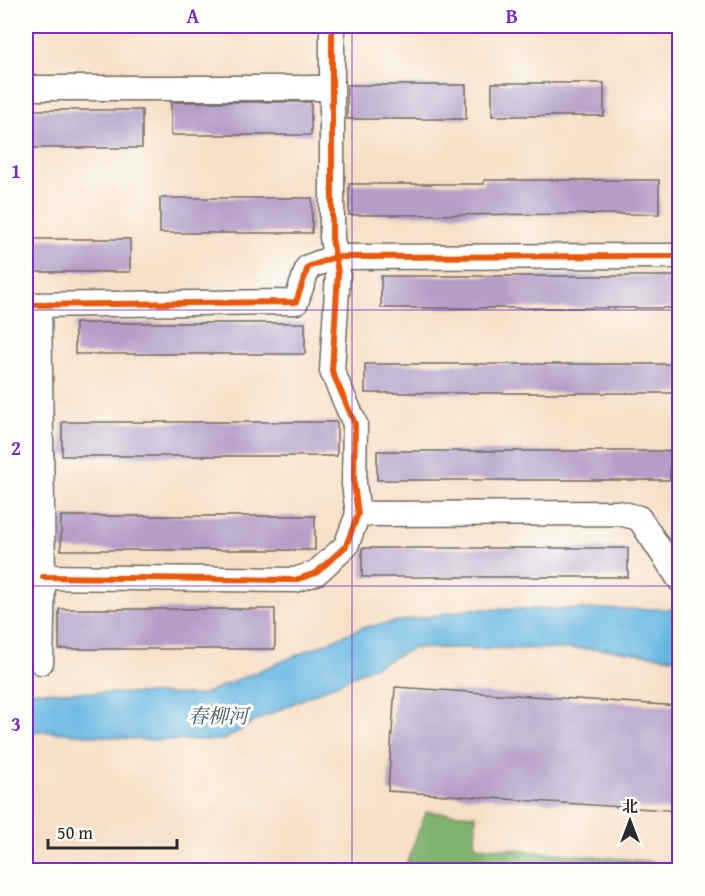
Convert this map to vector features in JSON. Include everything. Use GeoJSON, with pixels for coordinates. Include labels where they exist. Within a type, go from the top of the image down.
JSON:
{"type":"FeatureCollection","features":[{"type":"Feature","properties":{"kind":"street"},"geometry":{"type":"LineString","coordinates":[[43,577],[295,580],[316,573],[346,546],[358,514],[354,484],[355,424],[332,371],[339,273],[332,238],[332,26]]}},
{"type":"Feature","properties":{"kind":"street"},"geometry":{"type":"LineString","coordinates":[[26,88],[332,88]]}},
{"type":"Feature","properties":{"kind":"street"},"geometry":{"type":"LineString","coordinates":[[41,662],[43,577],[32,305],[296,302],[309,267],[335,257],[675,256]]}},
{"type":"Feature","properties":{"kind":"street"},"geometry":{"type":"LineString","coordinates":[[358,514],[619,513],[639,518],[680,580]]}},
{"type":"Feature","properties":{"kind":"green space"},"geometry":{"type":"Polygon","coordinates":[[[426,812],[476,815],[475,846],[679,864],[679,870],[404,870],[426,812]]]}},
{"type":"Feature","properties":{"kind":"water","name":"春柳河"},"geometry":{"type":"Polygon","coordinates":[[[473,609],[679,609],[679,659],[607,649],[414,648],[257,720],[224,740],[145,740],[41,731],[26,733],[26,692],[201,695],[364,627],[473,609]]]}},
{"type":"Feature","properties":{"kind":"building"},"geometry":{"type":"Polygon","coordinates":[[[492,83],[604,83],[604,116],[492,116],[492,83]]]}},
{"type":"Feature","properties":{"kind":"building"},"geometry":{"type":"Polygon","coordinates":[[[347,85],[466,85],[466,119],[347,119],[347,85]]]}},
{"type":"Feature","properties":{"kind":"building"},"geometry":{"type":"Polygon","coordinates":[[[171,102],[311,102],[311,135],[171,135],[171,102]]]}},
{"type":"Feature","properties":{"kind":"building"},"geometry":{"type":"Polygon","coordinates":[[[26,110],[142,110],[142,148],[26,148],[26,110]]]}},
{"type":"Feature","properties":{"kind":"building"},"geometry":{"type":"Polygon","coordinates":[[[484,180],[659,180],[659,214],[349,215],[349,184],[484,184],[484,180]]]}},
{"type":"Feature","properties":{"kind":"building"},"geometry":{"type":"Polygon","coordinates":[[[160,198],[312,198],[312,233],[160,233],[160,198]]]}},
{"type":"Feature","properties":{"kind":"building"},"geometry":{"type":"Polygon","coordinates":[[[26,239],[130,239],[130,272],[26,272],[26,239]]]}},
{"type":"Feature","properties":{"kind":"building"},"geometry":{"type":"Polygon","coordinates":[[[381,276],[680,276],[680,308],[381,308],[381,276]]]}},
{"type":"Feature","properties":{"kind":"building"},"geometry":{"type":"Polygon","coordinates":[[[75,323],[305,323],[305,354],[75,354],[75,323]]]}},
{"type":"Feature","properties":{"kind":"building"},"geometry":{"type":"Polygon","coordinates":[[[365,364],[680,364],[680,393],[365,393],[365,364]]]}},
{"type":"Feature","properties":{"kind":"building"},"geometry":{"type":"Polygon","coordinates":[[[62,422],[337,422],[337,456],[62,456],[62,422]]]}},
{"type":"Feature","properties":{"kind":"building"},"geometry":{"type":"Polygon","coordinates":[[[377,451],[670,451],[670,480],[377,480],[377,451]]]}},
{"type":"Feature","properties":{"kind":"building"},"geometry":{"type":"Polygon","coordinates":[[[61,516],[315,516],[315,550],[61,550],[61,516]]]}},
{"type":"Feature","properties":{"kind":"building"},"geometry":{"type":"Polygon","coordinates":[[[362,548],[628,548],[628,577],[362,577],[362,548]]]}},
{"type":"Feature","properties":{"kind":"building"},"geometry":{"type":"Polygon","coordinates":[[[59,609],[275,609],[275,649],[59,649],[59,609]]]}},
{"type":"Feature","properties":{"kind":"building"},"geometry":{"type":"Polygon","coordinates":[[[395,687],[680,706],[680,811],[388,791],[395,687]]]}},
{"type":"Feature","properties":{"kind":"cycle path"},"geometry":{"type":"LineString","coordinates":[[43,577],[295,580],[316,573],[346,546],[358,514],[354,484],[355,424],[332,371],[338,273],[332,238],[332,26]]}},
{"type":"Feature","properties":{"kind":"cycle path"},"geometry":{"type":"LineString","coordinates":[[26,305],[296,302],[308,267],[335,257],[675,256]]}}]}
